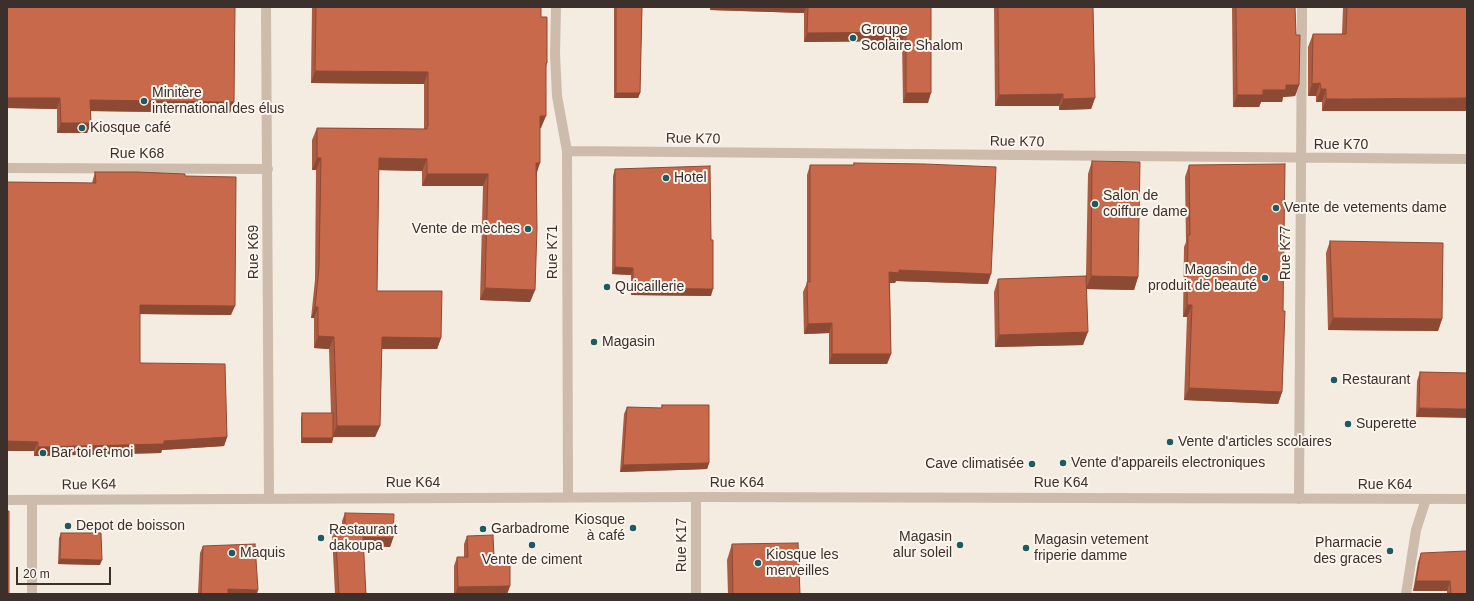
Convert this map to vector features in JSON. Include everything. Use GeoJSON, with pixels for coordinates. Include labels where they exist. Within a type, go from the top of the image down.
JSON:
{"type":"FeatureCollection","features":[{"type":"Feature","properties":{"kind":"street","name":"Rue K69"},"geometry":{"type":"LineString","coordinates":[[266,7],[269,498]]}},
{"type":"Feature","properties":{"kind":"street","name":"Rue K71"},"geometry":{"type":"LineString","coordinates":[[556,7],[555,54],[557,96],[567,151],[568,497]]}},
{"type":"Feature","properties":{"kind":"street","name":"Rue K77"},"geometry":{"type":"LineString","coordinates":[[1299,499],[1302,7]]}},
{"type":"Feature","properties":{"kind":"street","name":"Rue K70"},"geometry":{"type":"LineString","coordinates":[[567,151],[1300,159],[1467,159]]}},
{"type":"Feature","properties":{"kind":"street","name":"Rue K68"},"geometry":{"type":"LineString","coordinates":[[7,168],[268,169]]}},
{"type":"Feature","properties":{"kind":"street","name":"Rue K64"},"geometry":{"type":"LineString","coordinates":[[7,500],[568,497],[1467,499]]}},
{"type":"Feature","properties":{"kind":"street","name":"Rue K17"},"geometry":{"type":"LineString","coordinates":[[696,497],[696,594]]}},
{"type":"Feature","properties":{"kind":"street"},"geometry":{"type":"LineString","coordinates":[[1406,594],[1416,530],[1426,499]]}},
{"type":"Feature","properties":{"kind":"street"},"geometry":{"type":"LineString","coordinates":[[32,500],[32,594]]}},
{"type":"Feature","properties":{"kind":"building"},"geometry":{"type":"Polygon","coordinates":[[[7,7],[235,7],[234,102],[90,100],[91,123],[61,123],[60,98],[7,98],[7,7]]]}},
{"type":"Feature","properties":{"kind":"building"},"geometry":{"type":"Polygon","coordinates":[[[316,7],[541,7],[541,17],[547,17],[546,116],[540,116],[540,163],[536,163],[537,228],[535,290],[485,288],[488,174],[427,174],[427,159],[379,158],[377,291],[442,291],[441,338],[382,337],[380,426],[337,426],[334,337],[318,336],[318,307],[315,307],[319,268],[321,158],[317,158],[317,128],[427,129],[428,72],[315,71],[316,7]]]}},
{"type":"Feature","properties":{"kind":"building"},"geometry":{"type":"Polygon","coordinates":[[[616,7],[642,7],[640,93],[616,93],[616,7]]]}},
{"type":"Feature","properties":{"kind":"building"},"geometry":{"type":"Polygon","coordinates":[[[808,7],[931,7],[931,93],[906,93],[906,32],[807,33],[808,7]]]}},
{"type":"Feature","properties":{"kind":"building"},"geometry":{"type":"Polygon","coordinates":[[[998,7],[1093,7],[1095,98],[1063,99],[1063,94],[999,95],[998,7]]]}},
{"type":"Feature","properties":{"kind":"building"},"geometry":{"type":"Polygon","coordinates":[[[1236,7],[1295,7],[1296,35],[1300,35],[1299,85],[1286,85],[1286,90],[1263,90],[1263,95],[1237,95],[1236,7]]]}},
{"type":"Feature","properties":{"kind":"building"},"geometry":{"type":"Polygon","coordinates":[[[1347,7],[1467,7],[1467,98],[1326,99],[1326,89],[1321,89],[1320,83],[1312,84],[1313,34],[1346,34],[1347,7]]]}},
{"type":"Feature","properties":{"kind":"building"},"geometry":{"type":"Polygon","coordinates":[[[1092,161],[1140,162],[1138,277],[1091,276],[1092,161]]]}},
{"type":"Feature","properties":{"kind":"building"},"geometry":{"type":"Polygon","coordinates":[[[854,163],[996,167],[991,274],[899,270],[899,273],[889,272],[891,354],[832,354],[832,323],[808,324],[807,282],[810,282],[810,165],[854,165],[854,163]]]}},
{"type":"Feature","properties":{"kind":"building"},"geometry":{"type":"Polygon","coordinates":[[[1285,164],[1283,311],[1285,311],[1282,392],[1189,388],[1192,305],[1187,305],[1188,235],[1190,235],[1189,165],[1285,164]]]}},
{"type":"Feature","properties":{"kind":"building"},"geometry":{"type":"Polygon","coordinates":[[[710,166],[713,289],[633,288],[633,268],[615,267],[615,169],[710,166]]]}},
{"type":"Feature","properties":{"kind":"building"},"geometry":{"type":"Polygon","coordinates":[[[95,172],[136,172],[185,174],[185,176],[236,177],[235,306],[140,305],[140,363],[225,364],[227,437],[164,441],[164,444],[38,447],[38,442],[7,441],[7,182],[96,183],[95,172]]]}},
{"type":"Feature","properties":{"kind":"building"},"geometry":{"type":"Polygon","coordinates":[[[1330,241],[1443,243],[1442,319],[1333,318],[1330,241]]]}},
{"type":"Feature","properties":{"kind":"building"},"geometry":{"type":"Polygon","coordinates":[[[1086,276],[1088,332],[999,335],[998,279],[1086,276]]]}},
{"type":"Feature","properties":{"kind":"building"},"geometry":{"type":"Polygon","coordinates":[[[1420,372],[1467,373],[1467,409],[1419,408],[1420,372]]]}},
{"type":"Feature","properties":{"kind":"building"},"geometry":{"type":"Polygon","coordinates":[[[662,405],[709,405],[709,463],[623,465],[627,407],[662,408],[662,405]]]}},
{"type":"Feature","properties":{"kind":"building"},"geometry":{"type":"Polygon","coordinates":[[[302,413],[333,413],[333,438],[302,438],[302,413]]]}},
{"type":"Feature","properties":{"kind":"building"},"geometry":{"type":"Polygon","coordinates":[[[7,511],[9,511],[9,594],[7,594],[7,511]]]}},
{"type":"Feature","properties":{"kind":"building"},"geometry":{"type":"Polygon","coordinates":[[[345,513],[394,514],[393,538],[363,537],[366,594],[339,594],[335,526],[345,526],[345,513]]]}},
{"type":"Feature","properties":{"kind":"building"},"geometry":{"type":"Polygon","coordinates":[[[61,533],[101,533],[102,560],[60,559],[61,533]]]}},
{"type":"Feature","properties":{"kind":"building"},"geometry":{"type":"Polygon","coordinates":[[[493,535],[494,556],[510,556],[510,586],[458,587],[457,557],[468,557],[467,536],[493,535]]]}},
{"type":"Feature","properties":{"kind":"building"},"geometry":{"type":"Polygon","coordinates":[[[798,543],[800,594],[733,594],[732,544],[798,543]]]}},
{"type":"Feature","properties":{"kind":"building"},"geometry":{"type":"Polygon","coordinates":[[[255,544],[258,590],[228,589],[228,594],[201,594],[203,546],[255,544]]]}},
{"type":"Feature","properties":{"kind":"building"},"geometry":{"type":"Polygon","coordinates":[[[1467,551],[1467,594],[1451,594],[1450,581],[1416,581],[1421,553],[1467,551]]]}},
{"type":"Feature","properties":{"kind":"place","name":"Groupe Scolaire Shalom"},"geometry":{"type":"Point","coordinates":[853,38]}},
{"type":"Feature","properties":{"kind":"place","name":"Minitère international des élus"},"geometry":{"type":"Point","coordinates":[144,101]}},
{"type":"Feature","properties":{"kind":"place","name":"Kiosque café"},"geometry":{"type":"Point","coordinates":[82,128]}},
{"type":"Feature","properties":{"kind":"place","name":"Hotel"},"geometry":{"type":"Point","coordinates":[666,178]}},
{"type":"Feature","properties":{"kind":"place","name":"Salon de coiffure dame"},"geometry":{"type":"Point","coordinates":[1095,204]}},
{"type":"Feature","properties":{"kind":"place","name":"Vente de vetements dame"},"geometry":{"type":"Point","coordinates":[1276,208]}},
{"type":"Feature","properties":{"kind":"place","name":"Vente de mèches"},"geometry":{"type":"Point","coordinates":[528,229]}},
{"type":"Feature","properties":{"kind":"place","name":"Magasin de produit de beauté"},"geometry":{"type":"Point","coordinates":[1265,278]}},
{"type":"Feature","properties":{"kind":"place","name":"Quicaillerie"},"geometry":{"type":"Point","coordinates":[607,287]}},
{"type":"Feature","properties":{"kind":"place","name":"Magasin"},"geometry":{"type":"Point","coordinates":[594,342]}},
{"type":"Feature","properties":{"kind":"place","name":"Restaurant"},"geometry":{"type":"Point","coordinates":[1334,380]}},
{"type":"Feature","properties":{"kind":"place","name":"Superette"},"geometry":{"type":"Point","coordinates":[1348,424]}},
{"type":"Feature","properties":{"kind":"place","name":"Vente d'articles scolaires"},"geometry":{"type":"Point","coordinates":[1170,442]}},
{"type":"Feature","properties":{"kind":"place","name":"Bar toi et moi"},"geometry":{"type":"Point","coordinates":[43,453]}},
{"type":"Feature","properties":{"kind":"place","name":"Vente d'appareils electroniques"},"geometry":{"type":"Point","coordinates":[1063,463]}},
{"type":"Feature","properties":{"kind":"place","name":"Cave climatisée"},"geometry":{"type":"Point","coordinates":[1032,464]}},
{"type":"Feature","properties":{"kind":"place","name":"Depot de boisson"},"geometry":{"type":"Point","coordinates":[68,526]}},
{"type":"Feature","properties":{"kind":"place","name":"Kiosque à café"},"geometry":{"type":"Point","coordinates":[633,528]}},
{"type":"Feature","properties":{"kind":"place","name":"Garbadrome"},"geometry":{"type":"Point","coordinates":[483,529]}},
{"type":"Feature","properties":{"kind":"place","name":"Restaurant dakoupa"},"geometry":{"type":"Point","coordinates":[321,538]}},
{"type":"Feature","properties":{"kind":"place","name":"Vente de ciment"},"geometry":{"type":"Point","coordinates":[532,545]}},
{"type":"Feature","properties":{"kind":"place","name":"Magasin alur soleil"},"geometry":{"type":"Point","coordinates":[960,545]}},
{"type":"Feature","properties":{"kind":"place","name":"Magasin vetement friperie damme"},"geometry":{"type":"Point","coordinates":[1026,548]}},
{"type":"Feature","properties":{"kind":"place","name":"Pharmacie des graces"},"geometry":{"type":"Point","coordinates":[1390,551]}},
{"type":"Feature","properties":{"kind":"place","name":"Maquis"},"geometry":{"type":"Point","coordinates":[232,553]}},
{"type":"Feature","properties":{"kind":"place","name":"Kiosque les merveilles"},"geometry":{"type":"Point","coordinates":[758,563]}}]}
